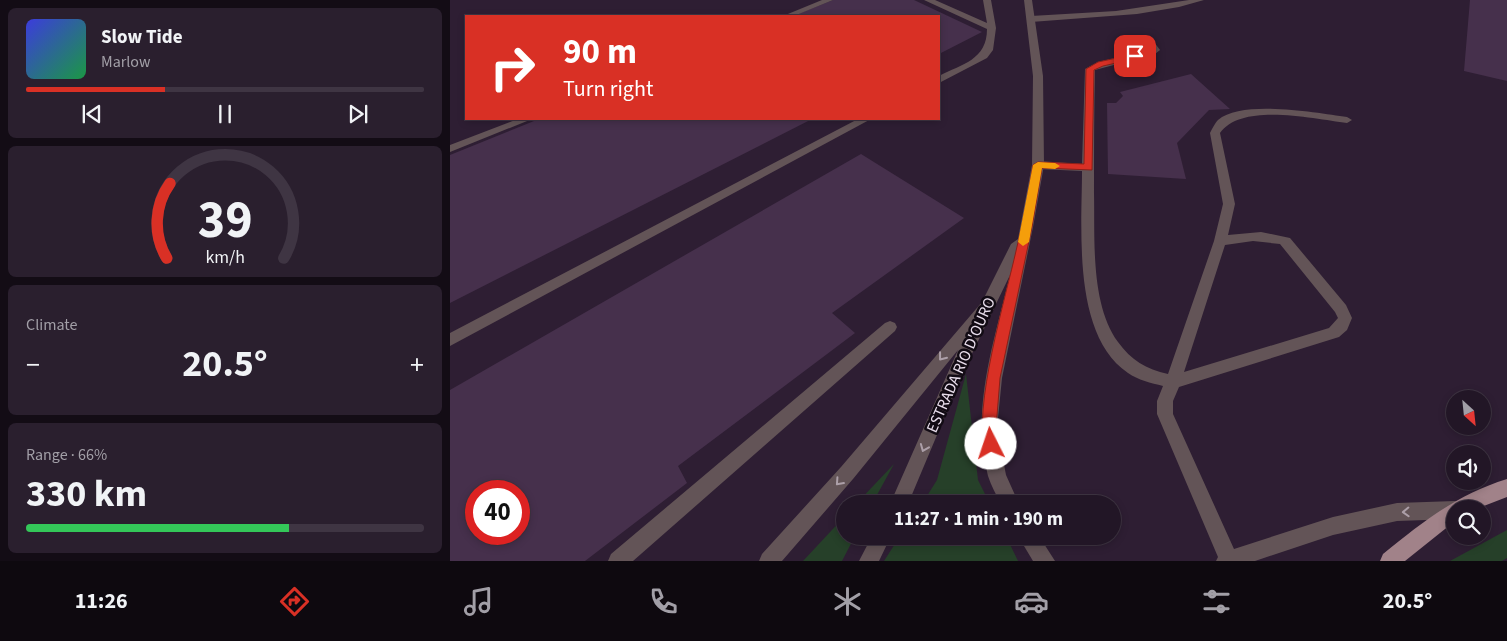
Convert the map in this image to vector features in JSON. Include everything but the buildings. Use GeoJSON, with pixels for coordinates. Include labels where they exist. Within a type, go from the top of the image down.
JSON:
{"type":"FeatureCollection","features":[{"type":"Feature","properties":{"kind":"main road"},"geometry":{"type":"LineString","coordinates":[[1473,500],[1507,488]]}},
{"type":"Feature","properties":{"kind":"main road"},"geometry":{"type":"LineString","coordinates":[[1390,561],[1446,516]]}},
{"type":"Feature","properties":{"kind":"street"},"geometry":{"type":"LineString","coordinates":[[791,15],[829,0]]}},
{"type":"Feature","properties":{"kind":"street"},"geometry":{"type":"LineString","coordinates":[[928,0],[992,28]]}},
{"type":"Feature","properties":{"kind":"street"},"geometry":{"type":"LineString","coordinates":[[940,79],[984,56],[991,44],[992,28],[987,0]]}},
{"type":"Feature","properties":{"kind":"street","name":"ESTRADA RIO D'OURO"},"geometry":{"type":"LineString","coordinates":[[1006,495],[997,476],[989,428],[994,378],[1027,227],[1038,165],[1038,76],[1028,0]]}},
{"type":"Feature","properties":{"kind":"street"},"geometry":{"type":"LineString","coordinates":[[1031,19],[1131,14],[1165,9],[1200,0]]}},
{"type":"Feature","properties":{"kind":"street"},"geometry":{"type":"LineString","coordinates":[[1152,44],[1155,50],[1152,52],[1101,64],[1090,69],[1088,168],[1091,290],[1103,330],[1114,350],[1129,365],[1149,376],[1174,382],[1334,333],[1342,326],[1345,318],[1341,309],[1285,241],[1275,237],[1262,236],[1220,241]]}},
{"type":"Feature","properties":{"kind":"street"},"geometry":{"type":"LineString","coordinates":[[1347,120],[1253,112],[1237,115],[1217,127],[1214,138],[1229,204],[1220,241],[1174,382],[1165,401],[1165,414],[1227,560],[1325,528],[1388,514],[1446,510]]}},
{"type":"Feature","properties":{"kind":"street"},"geometry":{"type":"LineString","coordinates":[[450,149],[524,120]]}},
{"type":"Feature","properties":{"kind":"street"},"geometry":{"type":"LineString","coordinates":[[450,340],[864,120]]}},
{"type":"Feature","properties":{"kind":"street"},"geometry":{"type":"LineString","coordinates":[[1038,165],[1088,168]]}},
{"type":"Feature","properties":{"kind":"street","name":"ESTRADA RIO D'OURO"},"geometry":{"type":"LineString","coordinates":[[903,495],[985,306],[1027,227]]}},
{"type":"Feature","properties":{"kind":"street"},"geometry":{"type":"LineString","coordinates":[[769,561],[847,473],[985,306]]}},
{"type":"Feature","properties":{"kind":"street"},"geometry":{"type":"LineString","coordinates":[[618,561],[890,327]]}},
{"type":"Feature","properties":{"kind":"street"},"geometry":{"type":"LineString","coordinates":[[869,561],[877,545]]}},
{"type":"Feature","properties":{"kind":"street"},"geometry":{"type":"LineString","coordinates":[[1033,545],[1045,561]]}},
{"type":"Feature","properties":{"kind":"green space"},"geometry":{"type":"Polygon","coordinates":[[[966,374],[978,480],[986,495],[928,495],[937,480],[966,374]]]}},
{"type":"Feature","properties":{"kind":"green space"},"geometry":{"type":"Polygon","coordinates":[[[894,464],[877,495],[865,495],[894,464]]]}},
{"type":"Feature","properties":{"kind":"green space"},"geometry":{"type":"Polygon","coordinates":[[[836,526],[836,545],[850,545],[842,561],[803,561],[836,526]]]}},
{"type":"Feature","properties":{"kind":"green space"},"geometry":{"type":"Polygon","coordinates":[[[1507,530],[1507,558],[1502,561],[1450,561],[1479,545],[1491,545],[1491,539],[1507,530]]]}},
{"type":"Feature","properties":{"kind":"green space"},"geometry":{"type":"Polygon","coordinates":[[[894,545],[1010,545],[1018,561],[884,561],[894,545]]]}},
{"type":"Feature","properties":{"kind":"slow traffic"},"geometry":{"type":"LineString","coordinates":[[1023,242],[1038,165],[1055,166]]}},
{"type":"Feature","properties":{"kind":"route"},"geometry":{"type":"LineString","coordinates":[[991,444],[989,428],[994,378],[1027,227],[1038,165],[1088,168],[1090,69],[1094,66],[1135,56]]}}]}
